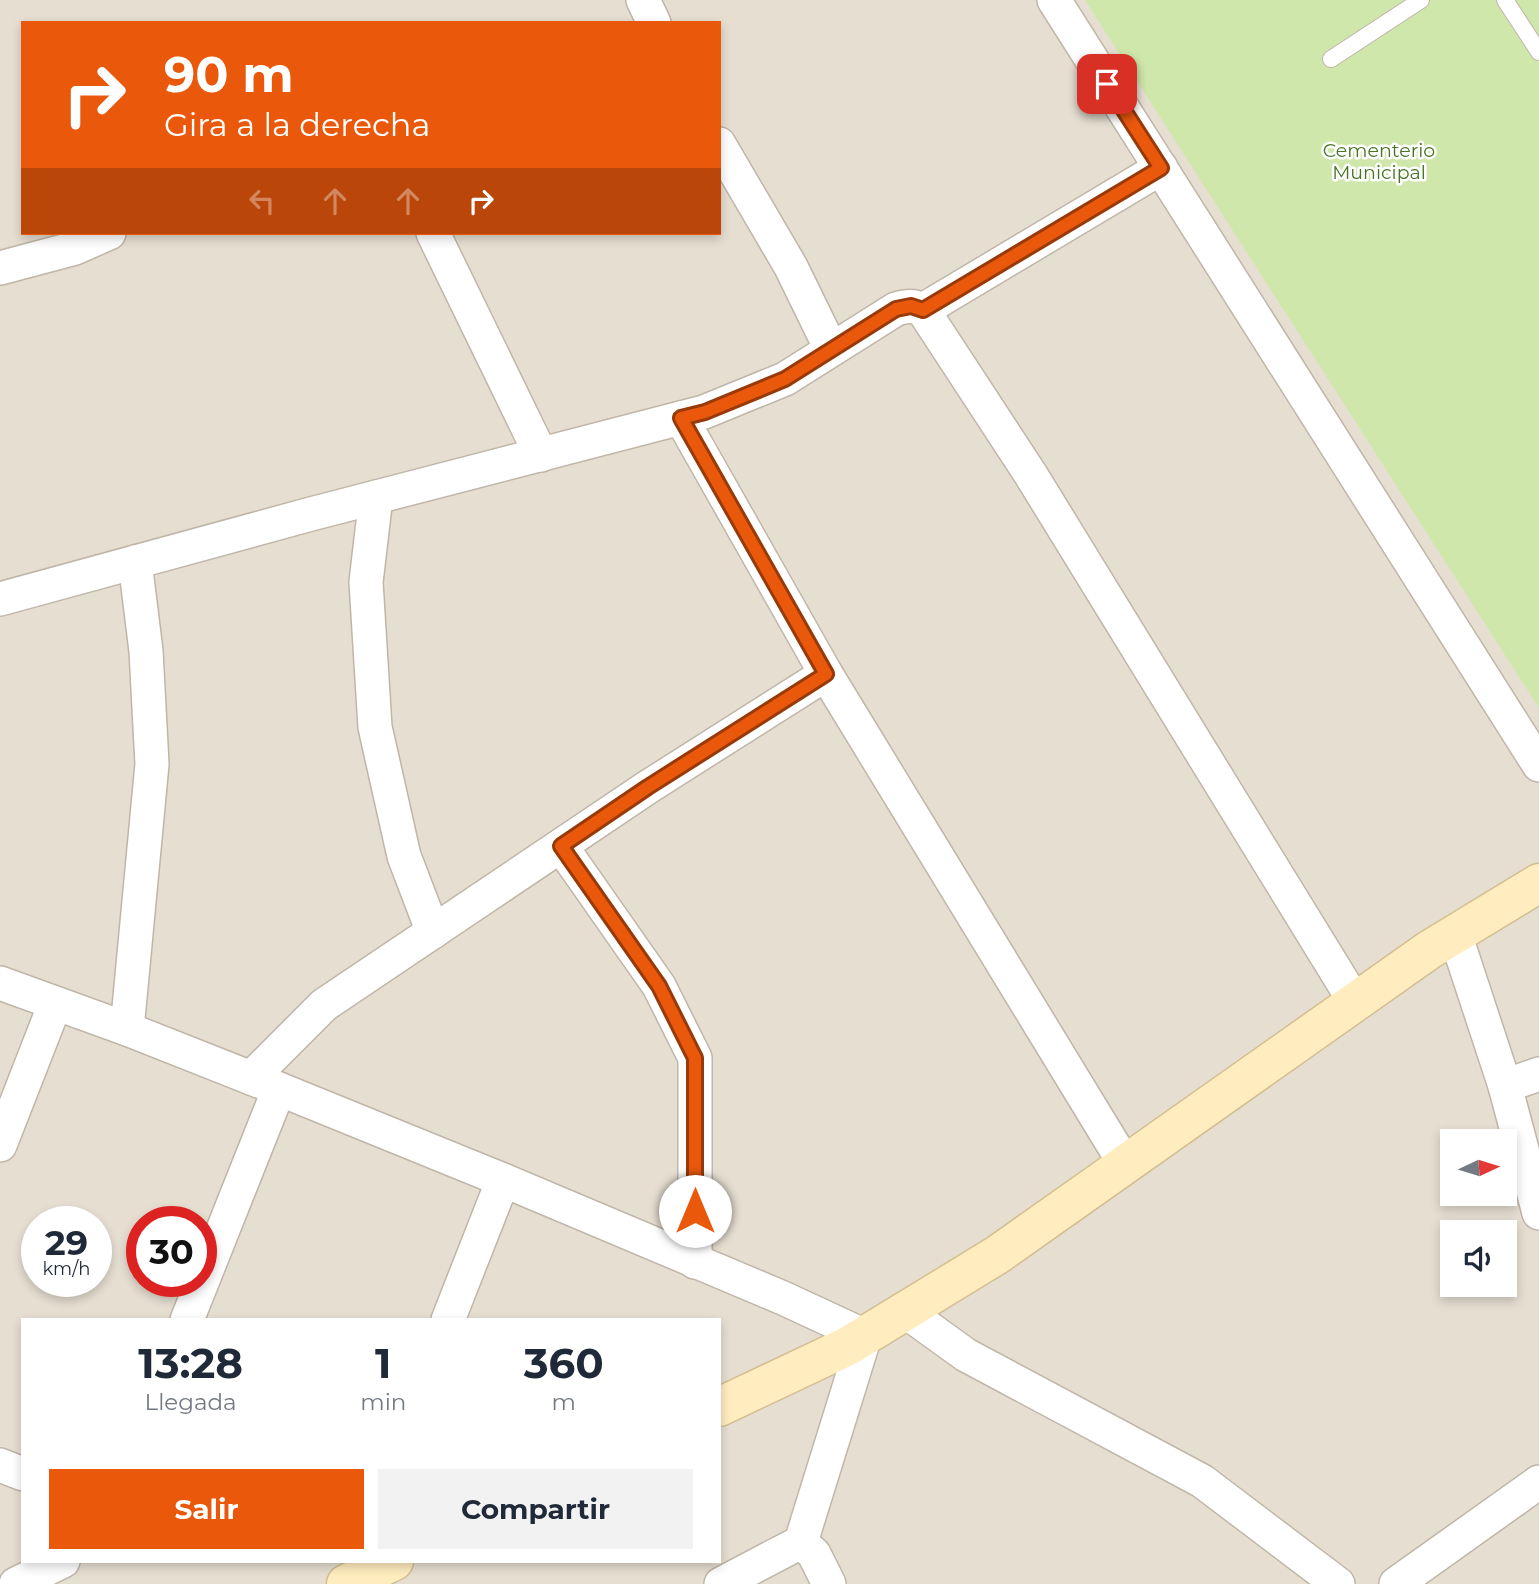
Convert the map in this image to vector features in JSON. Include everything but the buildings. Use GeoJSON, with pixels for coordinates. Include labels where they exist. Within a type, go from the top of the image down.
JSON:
{"type":"FeatureCollection","features":[{"type":"Feature","properties":{"kind":"street"},"geometry":{"type":"LineString","coordinates":[[643,0],[653,21]]}},
{"type":"Feature","properties":{"kind":"street"},"geometry":{"type":"LineString","coordinates":[[1054,0],[1539,765]]}},
{"type":"Feature","properties":{"kind":"street"},"geometry":{"type":"LineString","coordinates":[[721,147],[791,267],[831,349]]}},
{"type":"Feature","properties":{"kind":"street"},"geometry":{"type":"LineString","coordinates":[[923,310],[1161,168]]}},
{"type":"Feature","properties":{"kind":"street"},"geometry":{"type":"LineString","coordinates":[[0,268],[75,248],[104,235]]}},
{"type":"Feature","properties":{"kind":"street"},"geometry":{"type":"LineString","coordinates":[[434,235],[541,455]]}},
{"type":"Feature","properties":{"kind":"street"},"geometry":{"type":"LineString","coordinates":[[0,599],[376,497],[705,412],[785,379],[896,309],[911,306],[923,310],[1031,475],[1355,1002]]}},
{"type":"Feature","properties":{"kind":"street"},"geometry":{"type":"LineString","coordinates":[[681,418],[826,674],[1125,1164]]}},
{"type":"Feature","properties":{"kind":"street"},"geometry":{"type":"LineString","coordinates":[[376,497],[366,582],[376,727],[404,856],[433,932]]}},
{"type":"Feature","properties":{"kind":"street"},"geometry":{"type":"LineString","coordinates":[[127,1029],[152,764],[146,651],[135,562]]}},
{"type":"Feature","properties":{"kind":"street"},"geometry":{"type":"LineString","coordinates":[[188,1318],[265,1083],[324,1005],[648,787],[826,674]]}},
{"type":"Feature","properties":{"kind":"street"},"geometry":{"type":"LineString","coordinates":[[561,846],[659,986],[695,1058],[695,1262]]}},
{"type":"Feature","properties":{"kind":"street"},"geometry":{"type":"LineString","coordinates":[[721,1406],[848,1346],[997,1255],[1355,1002],[1455,934],[1539,883]]}},
{"type":"Feature","properties":{"kind":"street"},"geometry":{"type":"LineString","coordinates":[[1455,934],[1505,1086],[1539,1213]]}},
{"type":"Feature","properties":{"kind":"street"},"geometry":{"type":"LineString","coordinates":[[0,983],[265,1083],[503,1180],[865,1336]]}},
{"type":"Feature","properties":{"kind":"street"},"geometry":{"type":"LineString","coordinates":[[0,1145],[55,1004]]}},
{"type":"Feature","properties":{"kind":"street"},"geometry":{"type":"LineString","coordinates":[[1505,1086],[1539,1074]]}},
{"type":"Feature","properties":{"kind":"street"},"geometry":{"type":"LineString","coordinates":[[449,1318],[503,1180]]}},
{"type":"Feature","properties":{"kind":"street"},"geometry":{"type":"LineString","coordinates":[[905,1311],[966,1355],[1202,1481],[1338,1584]]}},
{"type":"Feature","properties":{"kind":"street"},"geometry":{"type":"LineString","coordinates":[[721,1584],[801,1542],[865,1336]]}},
{"type":"Feature","properties":{"kind":"street"},"geometry":{"type":"LineString","coordinates":[[0,1465],[21,1473]]}},
{"type":"Feature","properties":{"kind":"street"},"geometry":{"type":"LineString","coordinates":[[1396,1584],[1539,1482]]}},
{"type":"Feature","properties":{"kind":"street"},"geometry":{"type":"LineString","coordinates":[[801,1542],[814,1554],[829,1584]]}},
{"type":"Feature","properties":{"kind":"street"},"geometry":{"type":"LineString","coordinates":[[16,1584],[59,1563]]}},
{"type":"Feature","properties":{"kind":"street"},"geometry":{"type":"LineString","coordinates":[[345,1584],[390,1563]]}},
{"type":"Feature","properties":{"kind":"lane"},"geometry":{"type":"LineString","coordinates":[[1331,59],[1421,0]]}},
{"type":"Feature","properties":{"kind":"lane"},"geometry":{"type":"LineString","coordinates":[[1504,0],[1539,52]]}},
{"type":"Feature","properties":{"kind":"shaded area"},"geometry":{"type":"Polygon","coordinates":[[[0,0],[1539,0],[1539,1584],[0,1584],[0,0]]]}},
{"type":"Feature","properties":{"kind":"green space","name":"Cementerio Municipal"},"geometry":{"type":"Polygon","coordinates":[[[1085,0],[1539,0],[1539,708],[1085,0]]]}},
{"type":"Feature","properties":{"kind":"route"},"geometry":{"type":"LineString","coordinates":[[695,1211],[695,1058],[659,986],[561,846],[648,787],[826,674],[681,418],[705,412],[785,379],[896,309],[911,306],[923,310],[1161,168],[1107,84]]}}]}
